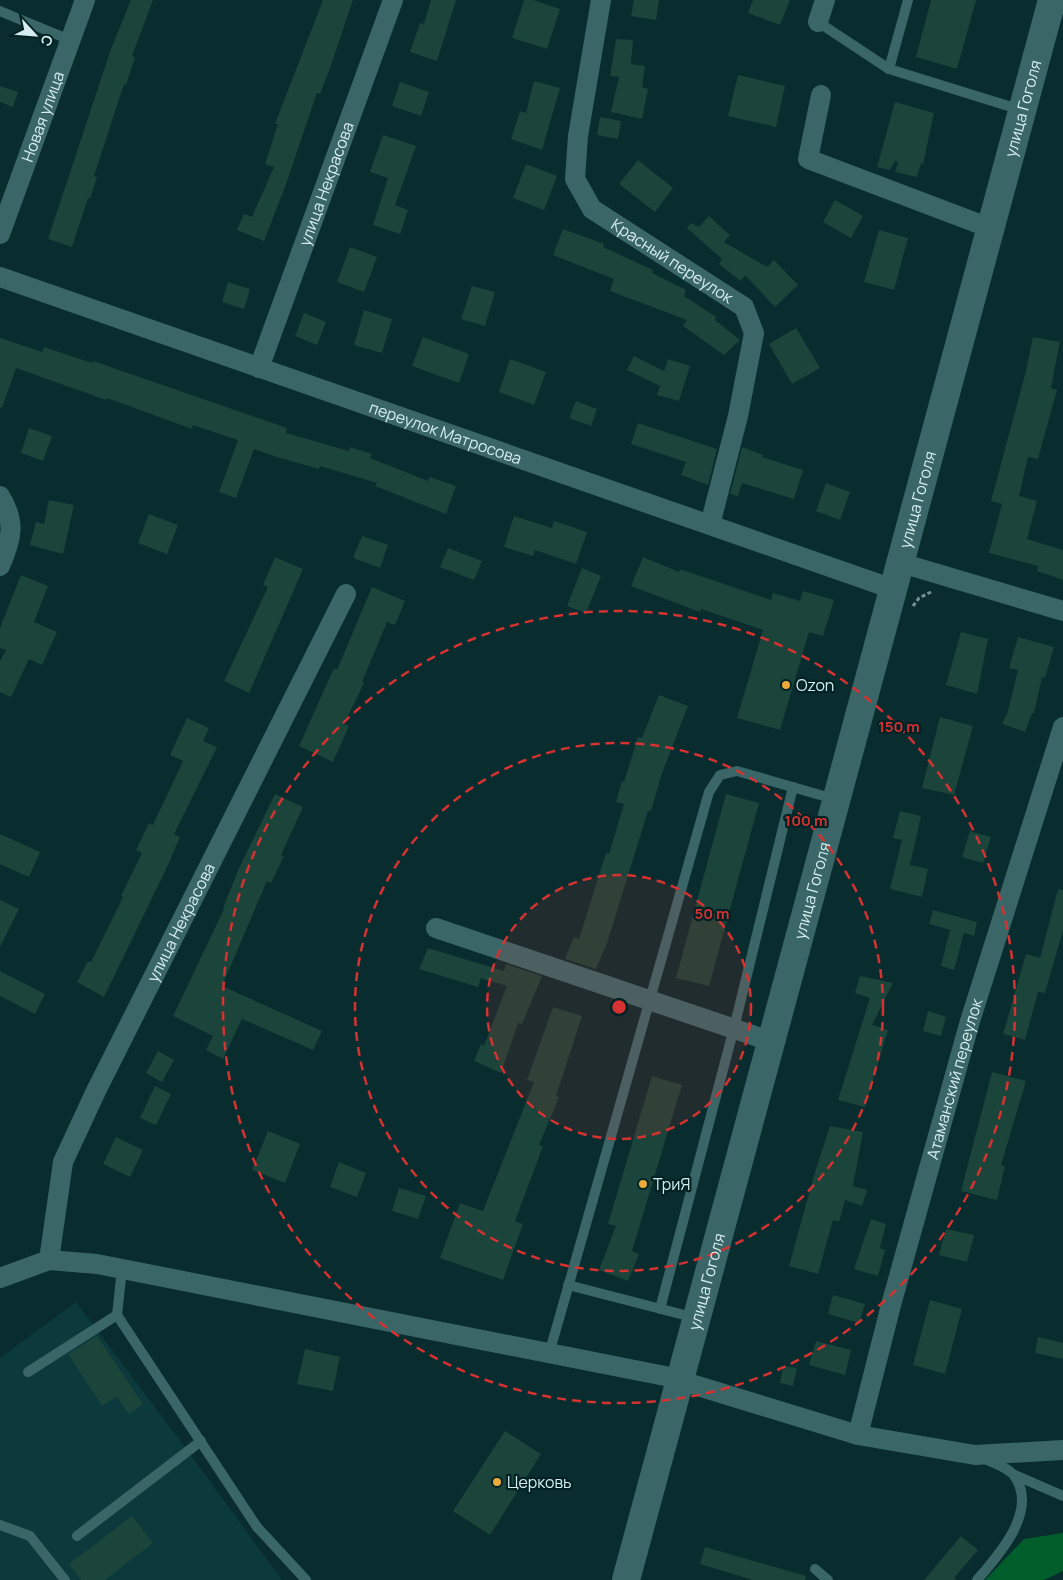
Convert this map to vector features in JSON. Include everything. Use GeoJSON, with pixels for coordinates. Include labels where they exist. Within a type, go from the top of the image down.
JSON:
{"type":"FeatureCollection","features":[{"type":"Feature","properties":{"kind":"main road","name":"улица Гоголя"},"geometry":{"type":"LineString","coordinates":[[626,1580],[770,1040],[901,563],[1052,0]]}},
{"type":"Feature","properties":{"kind":"street","name":"Новая улица"},"geometry":{"type":"LineString","coordinates":[[0,234],[85,0]]}},
{"type":"Feature","properties":{"kind":"street","name":"улица Некрасова"},"geometry":{"type":"LineString","coordinates":[[259,368],[393,0]]}},
{"type":"Feature","properties":{"kind":"street","name":"Красный переулок"},"geometry":{"type":"LineString","coordinates":[[601,0],[578,136],[575,179],[592,209],[744,307],[754,333],[738,416],[710,525]]}},
{"type":"Feature","properties":{"kind":"street"},"geometry":{"type":"LineString","coordinates":[[818,22],[825,0]]}},
{"type":"Feature","properties":{"kind":"street"},"geometry":{"type":"LineString","coordinates":[[821,95],[808,159],[990,228]]}},
{"type":"Feature","properties":{"kind":"street","name":"переулок Матросова"},"geometry":{"type":"LineString","coordinates":[[0,277],[893,589]]}},
{"type":"Feature","properties":{"kind":"street"},"geometry":{"type":"LineString","coordinates":[[0,496],[10,512],[11,534],[0,566]]}},
{"type":"Feature","properties":{"kind":"street"},"geometry":{"type":"LineString","coordinates":[[901,563],[1063,611]]}},
{"type":"Feature","properties":{"kind":"street","name":"улица Некрасова"},"geometry":{"type":"LineString","coordinates":[[49,1260],[63,1162],[100,1082],[346,594]]}},
{"type":"Feature","properties":{"kind":"street","name":"Атаманский переулок"},"geometry":{"type":"LineString","coordinates":[[858,1435],[891,1305],[970,1022],[1063,727]]}},
{"type":"Feature","properties":{"kind":"street"},"geometry":{"type":"LineString","coordinates":[[436,928],[770,1040]]}},
{"type":"Feature","properties":{"kind":"street"},"geometry":{"type":"LineString","coordinates":[[0,1278],[49,1260],[98,1264],[680,1381],[858,1435],[975,1455],[1063,1450]]}},
{"type":"Feature","properties":{"kind":"lane"},"geometry":{"type":"LineString","coordinates":[[889,69],[908,0]]}},
{"type":"Feature","properties":{"kind":"lane"},"geometry":{"type":"LineString","coordinates":[[0,11],[70,40]]}},
{"type":"Feature","properties":{"kind":"lane"},"geometry":{"type":"LineString","coordinates":[[818,22],[889,69],[1022,110]]}},
{"type":"Feature","properties":{"kind":"lane"},"geometry":{"type":"LineString","coordinates":[[549,1354],[709,792],[720,775],[737,771],[835,800]]}},
{"type":"Feature","properties":{"kind":"lane"},"geometry":{"type":"LineString","coordinates":[[660,1309],[734,1028],[793,787]]}},
{"type":"Feature","properties":{"kind":"lane"},"geometry":{"type":"LineString","coordinates":[[122,1269],[117,1315],[257,1527],[306,1580]]}},
{"type":"Feature","properties":{"kind":"lane"},"geometry":{"type":"LineString","coordinates":[[568,1285],[696,1318]]}},
{"type":"Feature","properties":{"kind":"lane"},"geometry":{"type":"LineString","coordinates":[[28,1372],[117,1315]]}},
{"type":"Feature","properties":{"kind":"lane"},"geometry":{"type":"LineString","coordinates":[[77,1536],[201,1441]]}},
{"type":"Feature","properties":{"kind":"lane"},"geometry":{"type":"LineString","coordinates":[[975,1455],[1063,1496]]}},
{"type":"Feature","properties":{"kind":"lane"},"geometry":{"type":"LineString","coordinates":[[977,1580],[993,1562],[1017,1523],[1022,1505],[1020,1488],[1015,1475]]}},
{"type":"Feature","properties":{"kind":"lane"},"geometry":{"type":"LineString","coordinates":[[0,1525],[30,1536],[65,1580]]}},
{"type":"Feature","properties":{"kind":"lane"},"geometry":{"type":"LineString","coordinates":[[815,1569],[828,1580]]}},
{"type":"Feature","properties":{"kind":"shaded area"},"geometry":{"type":"Polygon","coordinates":[[[76,1302],[282,1580],[0,1580],[0,1358],[76,1302]]]}},
{"type":"Feature","properties":{"kind":"green space"},"geometry":{"type":"Polygon","coordinates":[[[1063,1533],[1063,1571],[1044,1580],[985,1580],[1024,1539],[1063,1533]]]}},
{"type":"Feature","properties":{"kind":"building"},"geometry":{"type":"Polygon","coordinates":[[[131,0],[153,0],[132,56],[135,57],[126,85],[124,84],[94,176],[97,177],[90,199],[88,198],[72,247],[48,239],[111,49],[131,0]]]}},
{"type":"Feature","properties":{"kind":"building"},"geometry":{"type":"Polygon","coordinates":[[[323,0],[353,0],[330,68],[320,94],[317,93],[285,187],[264,241],[237,230],[244,214],[252,217],[274,167],[265,164],[278,124],[275,124],[323,0]]]}},
{"type":"Feature","properties":{"kind":"building"},"geometry":{"type":"Polygon","coordinates":[[[431,0],[456,0],[437,61],[410,52],[420,23],[424,24],[431,0]]]}},
{"type":"Feature","properties":{"kind":"building"},"geometry":{"type":"Polygon","coordinates":[[[524,0],[533,0],[560,9],[547,49],[512,38],[524,0]]]}},
{"type":"Feature","properties":{"kind":"building"},"geometry":{"type":"Polygon","coordinates":[[[634,0],[659,0],[656,20],[631,16],[634,0]]]}},
{"type":"Feature","properties":{"kind":"building"},"geometry":{"type":"Polygon","coordinates":[[[753,0],[790,0],[780,25],[748,13],[753,0]]]}},
{"type":"Feature","properties":{"kind":"building"},"geometry":{"type":"Polygon","coordinates":[[[931,0],[976,0],[957,69],[916,57],[931,0]]]}},
{"type":"Feature","properties":{"kind":"building"},"geometry":{"type":"Polygon","coordinates":[[[616,39],[633,40],[631,64],[645,66],[642,87],[648,89],[642,119],[611,112],[619,77],[610,76],[616,39]]]}},
{"type":"Feature","properties":{"kind":"building"},"geometry":{"type":"Polygon","coordinates":[[[738,75],[785,86],[776,127],[728,116],[738,75]]]}},
{"type":"Feature","properties":{"kind":"building"},"geometry":{"type":"Polygon","coordinates":[[[534,81],[560,88],[542,150],[511,139],[520,111],[526,113],[534,81]]]}},
{"type":"Feature","properties":{"kind":"building"},"geometry":{"type":"Polygon","coordinates":[[[400,82],[429,92],[421,116],[392,106],[400,82]]]}},
{"type":"Feature","properties":{"kind":"building"},"geometry":{"type":"Polygon","coordinates":[[[0,86],[18,92],[13,107],[0,102],[0,86]]]}},
{"type":"Feature","properties":{"kind":"building"},"geometry":{"type":"Polygon","coordinates":[[[895,102],[934,113],[923,164],[921,163],[917,177],[895,172],[898,162],[895,161],[890,170],[877,167],[895,102]]]}},
{"type":"Feature","properties":{"kind":"building"},"geometry":{"type":"Polygon","coordinates":[[[600,117],[621,121],[618,139],[597,135],[600,117]]]}},
{"type":"Feature","properties":{"kind":"building"},"geometry":{"type":"Polygon","coordinates":[[[383,135],[416,146],[395,205],[408,210],[400,234],[373,225],[388,178],[370,172],[383,135]]]}},
{"type":"Feature","properties":{"kind":"building"},"geometry":{"type":"Polygon","coordinates":[[[638,160],[673,188],[655,212],[619,184],[638,160]]]}},
{"type":"Feature","properties":{"kind":"building"},"geometry":{"type":"Polygon","coordinates":[[[526,164],[557,176],[544,210],[513,198],[526,164]]]}},
{"type":"Feature","properties":{"kind":"building"},"geometry":{"type":"Polygon","coordinates":[[[835,200],[863,216],[851,238],[823,222],[835,200]]]}},
{"type":"Feature","properties":{"kind":"building"},"geometry":{"type":"Polygon","coordinates":[[[709,216],[730,235],[724,242],[767,267],[774,260],[798,285],[775,307],[745,275],[741,281],[719,264],[722,259],[687,228],[691,223],[699,227],[709,216]]]}},
{"type":"Feature","properties":{"kind":"building"},"geometry":{"type":"Polygon","coordinates":[[[563,229],[604,244],[603,247],[653,270],[652,273],[686,290],[684,296],[716,317],[715,320],[740,340],[724,355],[683,326],[687,320],[610,291],[614,279],[553,255],[563,229]]]}},
{"type":"Feature","properties":{"kind":"building"},"geometry":{"type":"Polygon","coordinates":[[[879,230],[908,238],[894,290],[864,282],[879,230]]]}},
{"type":"Feature","properties":{"kind":"building"},"geometry":{"type":"Polygon","coordinates":[[[350,247],[377,257],[364,292],[337,282],[350,247]]]}},
{"type":"Feature","properties":{"kind":"building"},"geometry":{"type":"Polygon","coordinates":[[[228,282],[250,289],[244,309],[222,302],[228,282]]]}},
{"type":"Feature","properties":{"kind":"building"},"geometry":{"type":"Polygon","coordinates":[[[472,286],[495,292],[485,326],[461,319],[472,286]]]}},
{"type":"Feature","properties":{"kind":"building"},"geometry":{"type":"Polygon","coordinates":[[[364,310],[392,319],[382,353],[354,345],[364,310]]]}},
{"type":"Feature","properties":{"kind":"building"},"geometry":{"type":"Polygon","coordinates":[[[304,313],[326,322],[317,345],[295,336],[304,313]]]}},
{"type":"Feature","properties":{"kind":"building"},"geometry":{"type":"Polygon","coordinates":[[[796,328],[820,368],[792,384],[769,344],[796,328]]]}},
{"type":"Feature","properties":{"kind":"building"},"geometry":{"type":"Polygon","coordinates":[[[423,337],[469,354],[459,383],[412,366],[423,337]]]}},
{"type":"Feature","properties":{"kind":"building"},"geometry":{"type":"Polygon","coordinates":[[[1033,337],[1060,342],[1051,388],[1057,390],[1038,459],[1028,457],[1019,496],[1037,501],[1027,539],[1063,550],[1063,580],[1037,571],[1038,566],[989,553],[1002,504],[991,501],[1026,371],[1033,337]]]}},
{"type":"Feature","properties":{"kind":"building"},"geometry":{"type":"Polygon","coordinates":[[[0,338],[42,352],[44,347],[92,363],[93,361],[287,428],[286,433],[349,451],[350,447],[372,454],[370,458],[428,481],[430,477],[456,486],[446,514],[375,486],[377,483],[320,466],[319,469],[254,449],[236,498],[219,492],[238,440],[193,425],[192,429],[16,368],[2,408],[0,407],[0,338]]]}},
{"type":"Feature","properties":{"kind":"building"},"geometry":{"type":"Polygon","coordinates":[[[634,356],[664,371],[668,359],[690,366],[679,401],[657,395],[660,386],[627,370],[634,356]]]}},
{"type":"Feature","properties":{"kind":"building"},"geometry":{"type":"Polygon","coordinates":[[[510,359],[546,372],[534,405],[499,392],[510,359]]]}},
{"type":"Feature","properties":{"kind":"building"},"geometry":{"type":"Polygon","coordinates":[[[576,401],[597,409],[591,426],[569,418],[576,401]]]}},
{"type":"Feature","properties":{"kind":"building"},"geometry":{"type":"Polygon","coordinates":[[[638,423],[717,449],[708,485],[681,475],[686,462],[631,444],[638,423]]]}},
{"type":"Feature","properties":{"kind":"building"},"geometry":{"type":"Polygon","coordinates":[[[29,428],[52,436],[43,461],[21,453],[29,428]]]}},
{"type":"Feature","properties":{"kind":"building"},"geometry":{"type":"Polygon","coordinates":[[[742,447],[763,455],[762,457],[803,470],[794,499],[742,483],[738,496],[730,494],[742,447]]]}},
{"type":"Feature","properties":{"kind":"building"},"geometry":{"type":"Polygon","coordinates":[[[826,483],[850,492],[840,520],[816,511],[826,483]]]}},
{"type":"Feature","properties":{"kind":"building"},"geometry":{"type":"Polygon","coordinates":[[[49,500],[74,505],[63,554],[30,545],[36,522],[44,524],[49,500]]]}},
{"type":"Feature","properties":{"kind":"building"},"geometry":{"type":"Polygon","coordinates":[[[149,514],[178,525],[167,554],[138,543],[149,514]]]}},
{"type":"Feature","properties":{"kind":"building"},"geometry":{"type":"Polygon","coordinates":[[[514,516],[552,528],[554,521],[587,532],[576,564],[535,550],[533,556],[504,547],[514,516]]]}},
{"type":"Feature","properties":{"kind":"building"},"geometry":{"type":"Polygon","coordinates":[[[362,536],[388,545],[380,568],[353,558],[362,536]]]}},
{"type":"Feature","properties":{"kind":"building"},"geometry":{"type":"Polygon","coordinates":[[[448,548],[482,561],[474,580],[440,567],[448,548]]]}},
{"type":"Feature","properties":{"kind":"building"},"geometry":{"type":"Polygon","coordinates":[[[275,557],[303,569],[249,693],[224,681],[268,587],[263,585],[275,557]]]}},
{"type":"Feature","properties":{"kind":"building"},"geometry":{"type":"Polygon","coordinates":[[[643,557],[679,572],[680,569],[771,600],[773,593],[800,601],[803,591],[834,600],[823,636],[809,632],[780,730],[737,718],[763,630],[701,609],[700,612],[631,586],[643,557]]]}},
{"type":"Feature","properties":{"kind":"building"},"geometry":{"type":"Polygon","coordinates":[[[582,568],[601,576],[586,613],[567,606],[582,568]]]}},
{"type":"Feature","properties":{"kind":"building"},"geometry":{"type":"Polygon","coordinates":[[[21,575],[48,586],[34,622],[57,632],[42,665],[29,659],[11,697],[0,692],[0,661],[6,650],[0,648],[0,628],[21,575]]]}},
{"type":"Feature","properties":{"kind":"building"},"geometry":{"type":"Polygon","coordinates":[[[372,587],[405,601],[395,625],[387,622],[362,682],[364,683],[344,724],[349,726],[333,762],[299,746],[334,668],[337,670],[372,587]]]}},
{"type":"Feature","properties":{"kind":"building"},"geometry":{"type":"Polygon","coordinates":[[[961,632],[988,639],[977,694],[946,685],[961,632]]]}},
{"type":"Feature","properties":{"kind":"building"},"geometry":{"type":"Polygon","coordinates":[[[1018,637],[1054,647],[1045,678],[1042,677],[1034,713],[1032,713],[1025,732],[1002,724],[1008,711],[1018,670],[1009,668],[1018,637]]]}},
{"type":"Feature","properties":{"kind":"building"},"geometry":{"type":"Polygon","coordinates":[[[659,695],[688,706],[662,773],[651,811],[648,811],[607,943],[596,969],[565,959],[574,937],[579,939],[606,853],[609,854],[624,804],[616,802],[622,781],[624,782],[638,737],[642,738],[659,695]]]}},
{"type":"Feature","properties":{"kind":"building"},"geometry":{"type":"Polygon","coordinates":[[[940,717],[973,726],[954,795],[922,788],[940,717]]]}},
{"type":"Feature","properties":{"kind":"building"},"geometry":{"type":"Polygon","coordinates":[[[187,718],[209,728],[203,741],[217,747],[174,834],[180,837],[168,865],[104,997],[77,982],[88,961],[91,962],[123,897],[121,896],[142,853],[136,850],[149,823],[153,825],[183,761],[170,755],[187,718]]]}},
{"type":"Feature","properties":{"kind":"building"},"geometry":{"type":"Polygon","coordinates":[[[275,794],[303,807],[281,855],[284,856],[271,883],[267,881],[222,986],[322,1031],[313,1050],[242,1019],[223,1059],[206,1050],[213,1036],[173,1016],[224,909],[239,868],[275,794]]]}},
{"type":"Feature","properties":{"kind":"building"},"geometry":{"type":"Polygon","coordinates":[[[726,794],[759,803],[709,986],[676,978],[726,794]]]}},
{"type":"Feature","properties":{"kind":"building"},"geometry":{"type":"Polygon","coordinates":[[[900,811],[921,816],[910,865],[928,869],[922,897],[890,889],[902,840],[893,838],[900,811]]]}},
{"type":"Feature","properties":{"kind":"building"},"geometry":{"type":"Polygon","coordinates":[[[970,831],[991,837],[983,863],[962,857],[970,831]]]}},
{"type":"Feature","properties":{"kind":"building"},"geometry":{"type":"Polygon","coordinates":[[[0,834],[40,852],[29,877],[0,864],[0,834]]]}},
{"type":"Feature","properties":{"kind":"building"},"geometry":{"type":"Polygon","coordinates":[[[1058,889],[1063,890],[1063,930],[1045,993],[1038,992],[1025,1040],[1003,1034],[1026,954],[1040,958],[1058,889]]]}},
{"type":"Feature","properties":{"kind":"building"},"geometry":{"type":"Polygon","coordinates":[[[0,900],[19,909],[0,947],[0,900]]]}},
{"type":"Feature","properties":{"kind":"building"},"geometry":{"type":"Polygon","coordinates":[[[933,910],[977,922],[974,936],[964,933],[954,970],[941,966],[950,930],[929,924],[933,910]]]}},
{"type":"Feature","properties":{"kind":"building"},"geometry":{"type":"Polygon","coordinates":[[[428,948],[504,971],[506,964],[542,976],[522,1024],[518,1023],[501,1073],[474,1061],[481,1044],[484,1046],[507,986],[481,978],[478,987],[419,969],[428,948]]]}},
{"type":"Feature","properties":{"kind":"building"},"geometry":{"type":"Polygon","coordinates":[[[0,971],[45,994],[35,1014],[0,996],[0,971]]]}},
{"type":"Feature","properties":{"kind":"building"},"geometry":{"type":"Polygon","coordinates":[[[860,976],[893,983],[872,1025],[888,1030],[865,1107],[838,1100],[870,998],[855,993],[860,976]]]}},
{"type":"Feature","properties":{"kind":"building"},"geometry":{"type":"Polygon","coordinates":[[[553,1007],[582,1016],[556,1096],[559,1097],[539,1145],[543,1146],[515,1221],[523,1224],[503,1280],[440,1258],[460,1203],[483,1211],[534,1082],[527,1080],[553,1007]]]}},
{"type":"Feature","properties":{"kind":"building"},"geometry":{"type":"Polygon","coordinates":[[[928,1011],[946,1017],[941,1036],[923,1031],[928,1011]]]}},
{"type":"Feature","properties":{"kind":"building"},"geometry":{"type":"Polygon","coordinates":[[[158,1051],[174,1060],[162,1082],[146,1073],[158,1051]]]}},
{"type":"Feature","properties":{"kind":"building"},"geometry":{"type":"Polygon","coordinates":[[[992,1072],[1026,1081],[1001,1165],[1005,1166],[997,1200],[961,1191],[992,1072]]]}},
{"type":"Feature","properties":{"kind":"building"},"geometry":{"type":"Polygon","coordinates":[[[652,1076],[682,1085],[632,1251],[639,1254],[628,1281],[599,1270],[616,1226],[608,1224],[652,1076]]]}},
{"type":"Feature","properties":{"kind":"building"},"geometry":{"type":"Polygon","coordinates":[[[155,1086],[171,1094],[156,1125],[140,1118],[155,1086]]]}},
{"type":"Feature","properties":{"kind":"building"},"geometry":{"type":"Polygon","coordinates":[[[830,1126],[863,1132],[853,1186],[867,1190],[862,1206],[845,1200],[839,1222],[833,1220],[818,1274],[789,1266],[830,1126]]]}},
{"type":"Feature","properties":{"kind":"building"},"geometry":{"type":"Polygon","coordinates":[[[268,1131],[300,1144],[285,1183],[252,1170],[268,1131]]]}},
{"type":"Feature","properties":{"kind":"building"},"geometry":{"type":"Polygon","coordinates":[[[116,1137],[143,1150],[130,1177],[103,1164],[116,1137]]]}},
{"type":"Feature","properties":{"kind":"building"},"geometry":{"type":"Polygon","coordinates":[[[339,1162],[366,1173],[357,1197],[330,1187],[339,1162]]]}},
{"type":"Feature","properties":{"kind":"building"},"geometry":{"type":"Polygon","coordinates":[[[399,1188],[426,1196],[418,1219],[392,1211],[399,1188]]]}},
{"type":"Feature","properties":{"kind":"building"},"geometry":{"type":"Polygon","coordinates":[[[871,1219],[886,1224],[880,1248],[885,1250],[878,1276],[854,1269],[871,1219]]]}},
{"type":"Feature","properties":{"kind":"building"},"geometry":{"type":"Polygon","coordinates":[[[946,1229],[974,1235],[967,1262],[939,1255],[946,1229]]]}},
{"type":"Feature","properties":{"kind":"building"},"geometry":{"type":"Polygon","coordinates":[[[833,1295],[865,1304],[859,1323],[828,1314],[833,1295]]]}},
{"type":"Feature","properties":{"kind":"building"},"geometry":{"type":"Polygon","coordinates":[[[930,1300],[962,1309],[945,1374],[913,1365],[930,1300]]]}},
{"type":"Feature","properties":{"kind":"building"},"geometry":{"type":"Polygon","coordinates":[[[97,1336],[143,1404],[129,1414],[117,1397],[102,1406],[68,1354],[97,1336]]]}},
{"type":"Feature","properties":{"kind":"building"},"geometry":{"type":"Polygon","coordinates":[[[1038,1337],[1063,1343],[1063,1359],[1035,1353],[1038,1337]]]}},
{"type":"Feature","properties":{"kind":"building"},"geometry":{"type":"Polygon","coordinates":[[[816,1341],[851,1350],[845,1375],[809,1365],[816,1341]]]}},
{"type":"Feature","properties":{"kind":"building"},"geometry":{"type":"Polygon","coordinates":[[[305,1349],[340,1357],[333,1391],[297,1384],[305,1349]]]}},
{"type":"Feature","properties":{"kind":"building"},"geometry":{"type":"Polygon","coordinates":[[[783,1366],[797,1368],[793,1386],[780,1383],[783,1366]]]}},
{"type":"Feature","properties":{"kind":"building","name":"Церковь"},"geometry":{"type":"Polygon","coordinates":[[[505,1431],[541,1454],[490,1535],[453,1511],[505,1431]]]}},
{"type":"Feature","properties":{"kind":"building"},"geometry":{"type":"Polygon","coordinates":[[[132,1516],[153,1543],[105,1580],[81,1580],[69,1564],[132,1516]]]}},
{"type":"Feature","properties":{"kind":"building"},"geometry":{"type":"Polygon","coordinates":[[[961,1536],[978,1550],[954,1578],[957,1580],[924,1580],[961,1536]]]}},
{"type":"Feature","properties":{"kind":"building"},"geometry":{"type":"Polygon","coordinates":[[[705,1547],[806,1576],[805,1580],[753,1580],[700,1564],[705,1547]]]}},
{"type":"Feature","properties":{"kind":"place","name":"Ozon"},"geometry":{"type":"Point","coordinates":[786,685]}},
{"type":"Feature","properties":{"kind":"place","name":"ТриЯ"},"geometry":{"type":"Point","coordinates":[643,1184]}},
{"type":"Feature","properties":{"kind":"place","name":"Церковь"},"geometry":{"type":"Point","coordinates":[497,1482]}}]}
